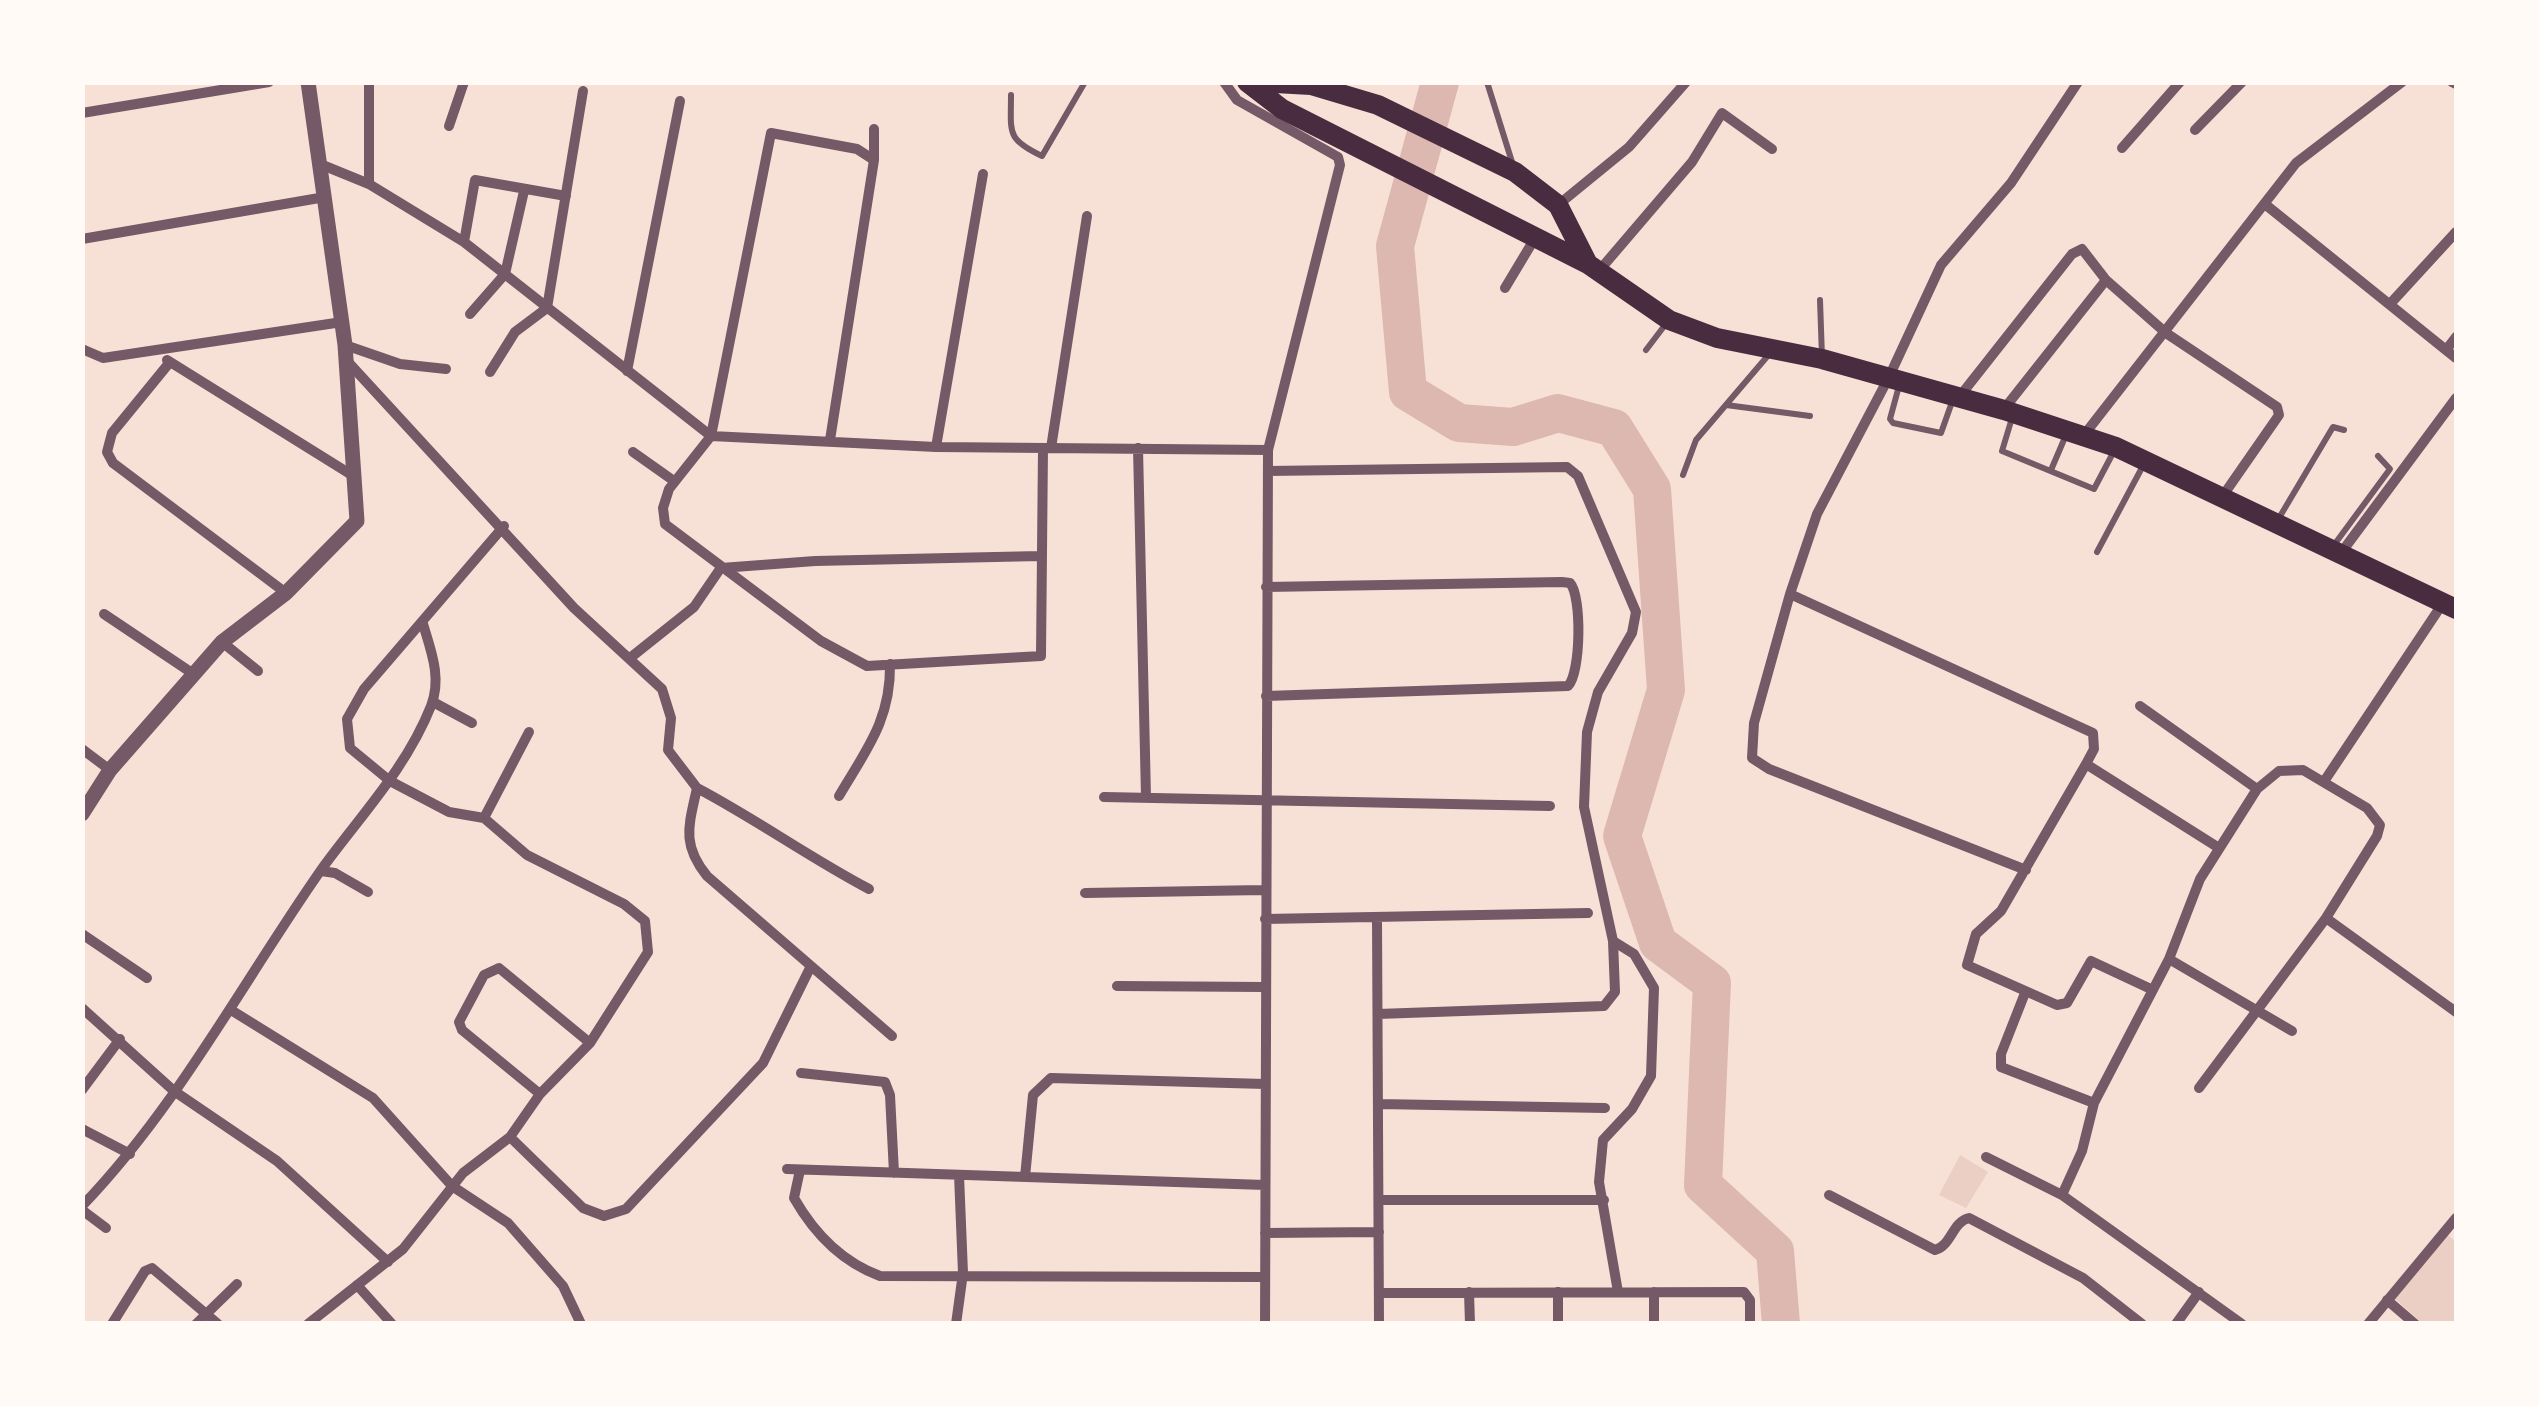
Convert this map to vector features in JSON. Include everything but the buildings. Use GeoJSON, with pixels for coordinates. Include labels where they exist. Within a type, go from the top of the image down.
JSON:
{"type":"FeatureCollection","features":[{"type":"Feature","properties":{"kind":"main road"},"geometry":{"type":"LineString","coordinates":[[1247,82],[1282,108],[1460,196],[1593,268],[1669,320],[1717,338],[1822,358],[2076,432],[2116,447],[2450,606]]}},
{"type":"Feature","properties":{"kind":"main road"},"geometry":{"type":"LineString","coordinates":[[1256,82],[1312,85],[1378,105],[1514,172],[1558,204],[1593,268]]}},
{"type":"Feature","properties":{"kind":"street"},"geometry":{"type":"LineString","coordinates":[[82,113],[269,82]]}},
{"type":"Feature","properties":{"kind":"street"},"geometry":{"type":"LineString","coordinates":[[82,814],[110,770],[222,642],[286,594],[357,522],[342,322],[308,82]]}},
{"type":"Feature","properties":{"kind":"street"},"geometry":{"type":"LineString","coordinates":[[369,184],[370,82]]}},
{"type":"Feature","properties":{"kind":"street"},"geometry":{"type":"LineString","coordinates":[[449,126],[464,82]]}},
{"type":"Feature","properties":{"kind":"street"},"geometry":{"type":"LineString","coordinates":[[1224,82],[1237,100],[1338,157],[1340,165],[1268,450],[1263,890],[1265,1324]]}},
{"type":"Feature","properties":{"kind":"street"},"geometry":{"type":"LineString","coordinates":[[1558,204],[1629,148],[1686,82]]}},
{"type":"Feature","properties":{"kind":"street"},"geometry":{"type":"LineString","coordinates":[[2026,870],[1769,769],[1752,758],[1754,723],[1817,514],[1895,379],[1941,265],[2011,183],[2078,82]]}},
{"type":"Feature","properties":{"kind":"street"},"geometry":{"type":"LineString","coordinates":[[2122,148],[2180,82]]}},
{"type":"Feature","properties":{"kind":"street"},"geometry":{"type":"LineString","coordinates":[[2195,130],[2242,82]]}},
{"type":"Feature","properties":{"kind":"street"},"geometry":{"type":"LineString","coordinates":[[2076,432],[2166,333],[2310,149],[2369,111],[2402,82]]}},
{"type":"Feature","properties":{"kind":"street"},"geometry":{"type":"LineString","coordinates":[[490,372],[515,332],[546,308],[583,91]]}},
{"type":"Feature","properties":{"kind":"street"},"geometry":{"type":"LineString","coordinates":[[626,370],[680,101]]}},
{"type":"Feature","properties":{"kind":"street"},"geometry":{"type":"LineString","coordinates":[[1593,268],[1692,162],[1722,113],[1772,149]]}},
{"type":"Feature","properties":{"kind":"street"},"geometry":{"type":"LineString","coordinates":[[830,440],[874,160],[874,129]]}},
{"type":"Feature","properties":{"kind":"street"},"geometry":{"type":"LineString","coordinates":[[874,160],[857,149],[771,134],[711,436],[674,481],[663,508],[665,524],[720,568],[821,641],[867,666],[1042,656],[1040,556],[1047,448],[1087,216]]}},
{"type":"Feature","properties":{"kind":"street"},"geometry":{"type":"LineString","coordinates":[[320,164],[369,184],[464,242],[711,436],[936,446],[1268,450]]}},
{"type":"Feature","properties":{"kind":"street"},"geometry":{"type":"LineString","coordinates":[[936,446],[983,174]]}},
{"type":"Feature","properties":{"kind":"street"},"geometry":{"type":"LineString","coordinates":[[464,242],[476,180],[566,196]]}},
{"type":"Feature","properties":{"kind":"street"},"geometry":{"type":"LineString","coordinates":[[470,314],[504,274],[524,191]]}},
{"type":"Feature","properties":{"kind":"street"},"geometry":{"type":"LineString","coordinates":[[82,240],[325,197]]}},
{"type":"Feature","properties":{"kind":"street"},"geometry":{"type":"LineString","coordinates":[[2266,205],[2456,358]]}},
{"type":"Feature","properties":{"kind":"street"},"geometry":{"type":"LineString","coordinates":[[2390,304],[2456,232]]}},
{"type":"Feature","properties":{"kind":"street"},"geometry":{"type":"LineString","coordinates":[[1505,288],[1535,238]]}},
{"type":"Feature","properties":{"kind":"street"},"geometry":{"type":"LineString","coordinates":[[1956,396],[2072,254],[2082,250],[2090,254],[2106,280],[2166,333],[2280,412],[2222,498]]}},
{"type":"Feature","properties":{"kind":"street"},"geometry":{"type":"LineString","coordinates":[[2009,411],[2106,280]]}},
{"type":"Feature","properties":{"kind":"street"},"geometry":{"type":"LineString","coordinates":[[82,349],[103,358],[342,322]]}},
{"type":"Feature","properties":{"kind":"street"},"geometry":{"type":"LineString","coordinates":[[2446,350],[2456,337]]}},
{"type":"Feature","properties":{"kind":"street"},"geometry":{"type":"LineString","coordinates":[[154,350],[355,477]]}},
{"type":"Feature","properties":{"kind":"street"},"geometry":{"type":"LineString","coordinates":[[345,352],[446,370]]}},
{"type":"Feature","properties":{"kind":"street"},"geometry":{"type":"LineString","coordinates":[[345,352],[574,608],[662,689],[671,718],[668,750],[697,788],[739,810],[802,854],[870,889]]}},
{"type":"Feature","properties":{"kind":"street"},"geometry":{"type":"LineString","coordinates":[[170,362],[112,433],[107,452],[113,463],[286,594]]}},
{"type":"Feature","properties":{"kind":"street"},"geometry":{"type":"LineString","coordinates":[[2335,552],[2456,398]]}},
{"type":"Feature","properties":{"kind":"street"},"geometry":{"type":"LineString","coordinates":[[1138,448],[1146,797]]}},
{"type":"Feature","properties":{"kind":"street"},"geometry":{"type":"LineString","coordinates":[[633,452],[674,481]]}},
{"type":"Feature","properties":{"kind":"street"},"geometry":{"type":"LineString","coordinates":[[1268,471],[1567,468],[1578,476],[1636,612],[1632,633],[1598,692],[1588,732],[1584,807],[1613,941],[1615,992],[1604,1006],[1378,1014]]}},
{"type":"Feature","properties":{"kind":"street"},"geometry":{"type":"LineString","coordinates":[[308,1324],[388,1262],[452,1186],[510,1138],[540,1094],[590,1043],[648,952],[644,921],[624,904],[527,856],[484,818],[449,812],[390,781],[350,748],[347,719],[382,666],[424,624],[504,526]]}},
{"type":"Feature","properties":{"kind":"street"},"geometry":{"type":"LineString","coordinates":[[720,568],[815,561],[1040,556]]}},
{"type":"Feature","properties":{"kind":"street"},"geometry":{"type":"LineString","coordinates":[[630,658],[694,607],[720,568]]}},
{"type":"Feature","properties":{"kind":"street"},"geometry":{"type":"LineString","coordinates":[[1266,587],[1562,582],[1570,584],[1578,597],[1576,673],[1568,686],[1266,696]]}},
{"type":"Feature","properties":{"kind":"street"},"geometry":{"type":"LineString","coordinates":[[1790,594],[2088,729],[2095,742],[2086,764],[2000,911],[1976,934],[1966,960],[1971,970],[2062,1006],[2091,961],[2153,990]]}},
{"type":"Feature","properties":{"kind":"street"},"geometry":{"type":"LineString","coordinates":[[2324,780],[2450,606]]}},
{"type":"Feature","properties":{"kind":"street"},"geometry":{"type":"LineString","coordinates":[[104,614],[195,675]]}},
{"type":"Feature","properties":{"kind":"street"},"geometry":{"type":"LineString","coordinates":[[106,1228],[82,1208],[130,1154],[231,1010],[321,871],[390,781],[433,702],[437,670],[424,624]]}},
{"type":"Feature","properties":{"kind":"street"},"geometry":{"type":"LineString","coordinates":[[222,642],[258,671]]}},
{"type":"Feature","properties":{"kind":"street"},"geometry":{"type":"LineString","coordinates":[[838,796],[883,722],[890,696],[890,664]]}},
{"type":"Feature","properties":{"kind":"street"},"geometry":{"type":"LineString","coordinates":[[433,702],[472,723]]}},
{"type":"Feature","properties":{"kind":"street"},"geometry":{"type":"LineString","coordinates":[[2140,706],[2258,789]]}},
{"type":"Feature","properties":{"kind":"street"},"geometry":{"type":"LineString","coordinates":[[484,818],[529,732]]}},
{"type":"Feature","properties":{"kind":"street"},"geometry":{"type":"LineString","coordinates":[[82,749],[110,770]]}},
{"type":"Feature","properties":{"kind":"street"},"geometry":{"type":"LineString","coordinates":[[2086,764],[2219,848]]}},
{"type":"Feature","properties":{"kind":"street"},"geometry":{"type":"LineString","coordinates":[[2062,1195],[2082,1151],[2094,1103],[2168,960],[2192,896],[2219,848],[2258,789],[2286,769],[2303,770],[2367,808],[2380,826],[2326,918],[2200,1088]]}},
{"type":"Feature","properties":{"kind":"street"},"geometry":{"type":"LineString","coordinates":[[697,788],[688,832],[691,857],[810,968],[892,1036]]}},
{"type":"Feature","properties":{"kind":"street"},"geometry":{"type":"LineString","coordinates":[[1104,797],[1550,806]]}},
{"type":"Feature","properties":{"kind":"street"},"geometry":{"type":"LineString","coordinates":[[321,871],[334,872],[368,892]]}},
{"type":"Feature","properties":{"kind":"street"},"geometry":{"type":"LineString","coordinates":[[1085,893],[1263,890]]}},
{"type":"Feature","properties":{"kind":"street"},"geometry":{"type":"LineString","coordinates":[[1265,920],[1588,913]]}},
{"type":"Feature","properties":{"kind":"street"},"geometry":{"type":"LineString","coordinates":[[2326,918],[2456,1012]]}},
{"type":"Feature","properties":{"kind":"street"},"geometry":{"type":"LineString","coordinates":[[1377,919],[1379,1324]]}},
{"type":"Feature","properties":{"kind":"street"},"geometry":{"type":"LineString","coordinates":[[82,934],[147,978]]}},
{"type":"Feature","properties":{"kind":"street"},"geometry":{"type":"LineString","coordinates":[[1613,941],[1634,954],[1654,988],[1650,1076],[1632,1108],[1603,1140],[1599,1182],[1618,1292]]}},
{"type":"Feature","properties":{"kind":"street"},"geometry":{"type":"LineString","coordinates":[[2168,960],[2292,1030]]}},
{"type":"Feature","properties":{"kind":"street"},"geometry":{"type":"LineString","coordinates":[[540,1094],[462,1030],[460,1022],[484,975],[499,968],[590,1043]]}},
{"type":"Feature","properties":{"kind":"street"},"geometry":{"type":"LineString","coordinates":[[510,1138],[584,1208],[604,1216],[626,1209],[763,1063],[810,968]]}},
{"type":"Feature","properties":{"kind":"street"},"geometry":{"type":"LineString","coordinates":[[1117,986],[1264,987]]}},
{"type":"Feature","properties":{"kind":"street"},"geometry":{"type":"LineString","coordinates":[[2025,993],[2000,1054],[2001,1067],[2094,1103]]}},
{"type":"Feature","properties":{"kind":"street"},"geometry":{"type":"LineString","coordinates":[[82,1008],[174,1091],[277,1161],[388,1262]]}},
{"type":"Feature","properties":{"kind":"street"},"geometry":{"type":"LineString","coordinates":[[231,1010],[374,1098],[452,1186],[508,1223],[563,1286],[581,1324]]}},
{"type":"Feature","properties":{"kind":"street"},"geometry":{"type":"LineString","coordinates":[[82,1090],[120,1039]]}},
{"type":"Feature","properties":{"kind":"street"},"geometry":{"type":"LineString","coordinates":[[82,1061],[94,1071]]}},
{"type":"Feature","properties":{"kind":"street"},"geometry":{"type":"LineString","coordinates":[[800,1073],[886,1082],[894,1173]]}},
{"type":"Feature","properties":{"kind":"street"},"geometry":{"type":"LineString","coordinates":[[1025,1178],[1034,1095],[1051,1078],[1265,1084]]}},
{"type":"Feature","properties":{"kind":"street"},"geometry":{"type":"LineString","coordinates":[[1378,1104],[1605,1108]]}},
{"type":"Feature","properties":{"kind":"street"},"geometry":{"type":"LineString","coordinates":[[82,1128],[130,1154]]}},
{"type":"Feature","properties":{"kind":"street"},"geometry":{"type":"LineString","coordinates":[[1986,1158],[2062,1195],[2242,1324]]}},
{"type":"Feature","properties":{"kind":"street"},"geometry":{"type":"LineString","coordinates":[[787,1170],[1265,1186]]}},
{"type":"Feature","properties":{"kind":"street"},"geometry":{"type":"LineString","coordinates":[[800,1170],[794,1198],[804,1216],[844,1259],[880,1276],[964,1273],[1265,1278]]}},
{"type":"Feature","properties":{"kind":"street"},"geometry":{"type":"LineString","coordinates":[[956,1324],[964,1273],[959,1175]]}},
{"type":"Feature","properties":{"kind":"street"},"geometry":{"type":"LineString","coordinates":[[1829,1195],[1935,1250],[1944,1246],[1960,1220],[1969,1218],[2083,1278],[2142,1324]]}},
{"type":"Feature","properties":{"kind":"street"},"geometry":{"type":"LineString","coordinates":[[1379,1200],[1604,1200]]}},
{"type":"Feature","properties":{"kind":"street"},"geometry":{"type":"LineString","coordinates":[[2368,1324],[2456,1218]]}},
{"type":"Feature","properties":{"kind":"street"},"geometry":{"type":"LineString","coordinates":[[2446,1229],[2456,1237]]}},
{"type":"Feature","properties":{"kind":"street"},"geometry":{"type":"LineString","coordinates":[[1265,1233],[1379,1232]]}},
{"type":"Feature","properties":{"kind":"street"},"geometry":{"type":"LineString","coordinates":[[112,1324],[149,1268],[218,1324]]}},
{"type":"Feature","properties":{"kind":"street"},"geometry":{"type":"LineString","coordinates":[[196,1324],[237,1284]]}},
{"type":"Feature","properties":{"kind":"street"},"geometry":{"type":"LineString","coordinates":[[357,1284],[392,1324]]}},
{"type":"Feature","properties":{"kind":"street"},"geometry":{"type":"LineString","coordinates":[[1379,1292],[1744,1292],[1750,1300],[1750,1324]]}},
{"type":"Feature","properties":{"kind":"street"},"geometry":{"type":"LineString","coordinates":[[1469,1292],[1470,1324]]}},
{"type":"Feature","properties":{"kind":"street"},"geometry":{"type":"LineString","coordinates":[[1558,1292],[1558,1324]]}},
{"type":"Feature","properties":{"kind":"street"},"geometry":{"type":"LineString","coordinates":[[1654,1292],[1654,1324]]}},
{"type":"Feature","properties":{"kind":"street"},"geometry":{"type":"LineString","coordinates":[[2176,1324],[2199,1292]]}},
{"type":"Feature","properties":{"kind":"street"},"geometry":{"type":"LineString","coordinates":[[2387,1300],[2415,1324]]}},
{"type":"Feature","properties":{"kind":"lane"},"geometry":{"type":"LineString","coordinates":[[1011,95],[1011,133],[1017,144],[1042,156],[1085,82]]}},
{"type":"Feature","properties":{"kind":"lane"},"geometry":{"type":"LineString","coordinates":[[1487,82],[1514,172]]}},
{"type":"Feature","properties":{"kind":"lane"},"geometry":{"type":"LineString","coordinates":[[1820,300],[1822,358]]}},
{"type":"Feature","properties":{"kind":"lane"},"geometry":{"type":"LineString","coordinates":[[1646,350],[1669,320]]}},
{"type":"Feature","properties":{"kind":"lane"},"geometry":{"type":"LineString","coordinates":[[1683,476],[1696,440],[1772,349]]}},
{"type":"Feature","properties":{"kind":"lane"},"geometry":{"type":"LineString","coordinates":[[1895,379],[1891,423],[1941,433],[1956,396]]}},
{"type":"Feature","properties":{"kind":"lane"},"geometry":{"type":"LineString","coordinates":[[1725,405],[1810,416]]}},
{"type":"Feature","properties":{"kind":"lane"},"geometry":{"type":"LineString","coordinates":[[2009,411],[2001,450],[2096,488],[2116,447]]}},
{"type":"Feature","properties":{"kind":"lane"},"geometry":{"type":"LineString","coordinates":[[2276,523],[2331,429],[2336,425],[2344,430]]}},
{"type":"Feature","properties":{"kind":"lane"},"geometry":{"type":"LineString","coordinates":[[2051,470],[2076,432]]}},
{"type":"Feature","properties":{"kind":"lane"},"geometry":{"type":"LineString","coordinates":[[2335,552],[2390,469],[2378,456]]}},
{"type":"Feature","properties":{"kind":"lane"},"geometry":{"type":"LineString","coordinates":[[2096,552],[2146,461]]}},
{"type":"Feature","properties":{"kind":"shaded area"},"geometry":{"type":"Polygon","coordinates":[[[1960,1155],[1988,1172],[1966,1208],[1939,1195],[1960,1155]]]}},
{"type":"Feature","properties":{"kind":"shaded area"},"geometry":{"type":"Polygon","coordinates":[[[2448,1235],[2456,1242],[2456,1323],[2422,1323],[2395,1299],[2448,1235]]]}},
{"type":"Feature","properties":{"kind":"waterway"},"geometry":{"type":"LineString","coordinates":[[1440,82],[1395,246],[1408,392],[1459,423],[1513,427],[1558,413],[1614,428],[1652,489],[1666,690],[1622,836],[1658,943],[1712,983],[1703,1185],[1775,1251],[1781,1324]]}}]}
